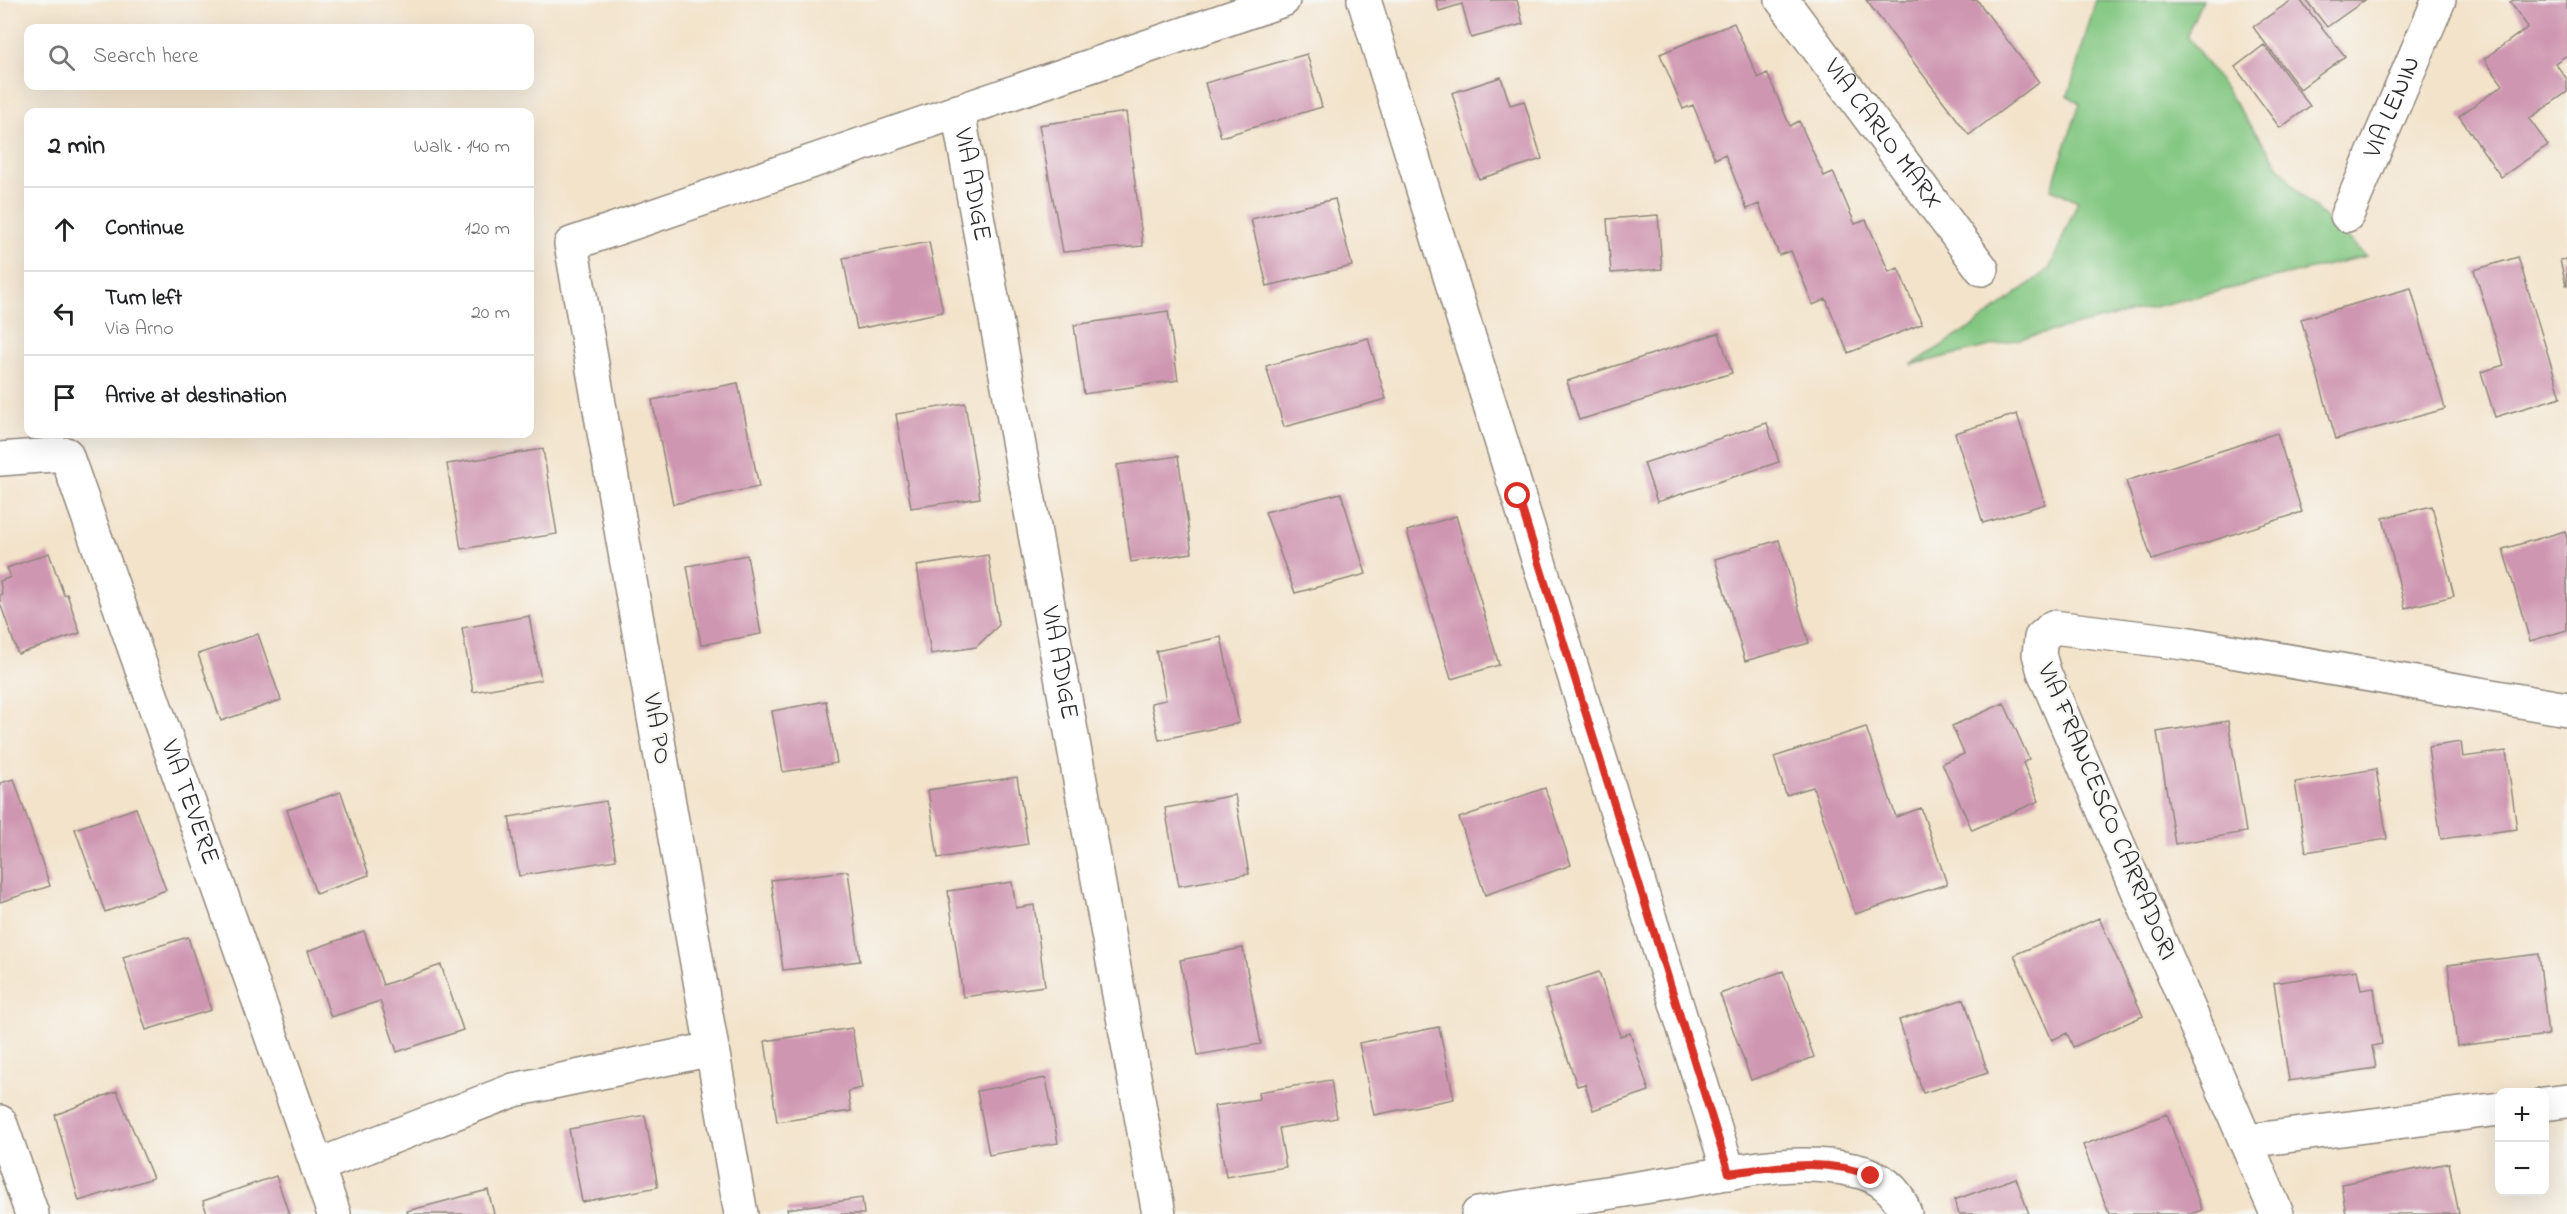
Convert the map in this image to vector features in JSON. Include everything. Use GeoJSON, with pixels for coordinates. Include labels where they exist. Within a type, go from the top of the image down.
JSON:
{"type":"FeatureCollection","features":[{"type":"Feature","properties":{"kind":"street"},"geometry":{"type":"LineString","coordinates":[[958,111],[1283,0]]}},
{"type":"Feature","properties":{"kind":"street"},"geometry":{"type":"LineString","coordinates":[[1364,0],[1729,1173]]}},
{"type":"Feature","properties":{"kind":"street","name":"VIA CARLO MARX"},"geometry":{"type":"LineString","coordinates":[[1782,0],[1982,270]]}},
{"type":"Feature","properties":{"kind":"street","name":"VIA LENIN"},"geometry":{"type":"LineString","coordinates":[[2347,215],[2439,0]]}},
{"type":"Feature","properties":{"kind":"street","name":"VIA PO"},"geometry":{"type":"LineString","coordinates":[[741,1214],[572,244],[958,111]]}},
{"type":"Feature","properties":{"kind":"street","name":"VIA ADIGE"},"geometry":{"type":"LineString","coordinates":[[958,111],[1159,1214]]}},
{"type":"Feature","properties":{"kind":"street","name":"VIA TEVERE"},"geometry":{"type":"LineString","coordinates":[[0,459],[66,454],[334,1214]]}},
{"type":"Feature","properties":{"kind":"street","name":"VIA FRANCESCO CARRADORI"},"geometry":{"type":"LineString","coordinates":[[2277,1214],[2044,672],[2039,654],[2041,638],[2053,627],[2184,643],[2567,709]]}},
{"type":"Feature","properties":{"kind":"street"},"geometry":{"type":"LineString","coordinates":[[317,1166],[514,1090],[712,1049]]}},
{"type":"Feature","properties":{"kind":"street"},"geometry":{"type":"LineString","coordinates":[[2549,1103],[2567,1101]]}},
{"type":"Feature","properties":{"kind":"street"},"geometry":{"type":"LineString","coordinates":[[2246,1141],[2495,1110]]}},
{"type":"Feature","properties":{"kind":"street"},"geometry":{"type":"LineString","coordinates":[[0,1122],[32,1214]]}},
{"type":"Feature","properties":{"kind":"street"},"geometry":{"type":"LineString","coordinates":[[1478,1214],[1550,1208],[1729,1173],[1800,1164],[1856,1170],[1890,1185],[1901,1200],[1905,1214]]}},
{"type":"Feature","properties":{"kind":"green space"},"geometry":{"type":"Polygon","coordinates":[[[2096,0],[2202,0],[2187,35],[2296,190],[2366,256],[1911,365],[1975,325],[2050,268],[2078,201],[2051,189],[2080,103],[2068,96],[2096,0]]]}},
{"type":"Feature","properties":{"kind":"building"},"geometry":{"type":"Polygon","coordinates":[[[1436,0],[1517,0],[1523,24],[1471,38],[1462,4],[1439,11],[1436,0]]]}},
{"type":"Feature","properties":{"kind":"building"},"geometry":{"type":"Polygon","coordinates":[[[1866,0],[1977,0],[2039,82],[1969,135],[1866,0]]]}},
{"type":"Feature","properties":{"kind":"building"},"geometry":{"type":"Polygon","coordinates":[[[2292,0],[2300,0],[2345,56],[2300,89],[2253,27],[2292,0]]]}},
{"type":"Feature","properties":{"kind":"building"},"geometry":{"type":"Polygon","coordinates":[[[2306,0],[2365,0],[2327,27],[2306,0]]]}},
{"type":"Feature","properties":{"kind":"building"},"geometry":{"type":"Polygon","coordinates":[[[2514,0],[2567,0],[2567,55],[2555,63],[2567,79],[2567,92],[2529,119],[2548,145],[2501,177],[2459,116],[2503,85],[2484,59],[2528,27],[2510,2],[2514,0]]]}},
{"type":"Feature","properties":{"kind":"building"},"geometry":{"type":"Polygon","coordinates":[[[1734,23],[1758,78],[1767,73],[1790,126],[1799,121],[1824,176],[1833,172],[1855,224],[1866,220],[1889,272],[1898,268],[1922,324],[1848,353],[1826,299],[1813,305],[1791,251],[1779,255],[1759,204],[1747,209],[1725,154],[1715,159],[1693,105],[1683,109],[1660,54],[1734,23]]]}},
{"type":"Feature","properties":{"kind":"building"},"geometry":{"type":"Polygon","coordinates":[[[2264,45],[2310,106],[2280,128],[2235,67],[2264,45]]]}},
{"type":"Feature","properties":{"kind":"building"},"geometry":{"type":"Polygon","coordinates":[[[1307,54],[1322,107],[1221,137],[1205,83],[1307,54]]]}},
{"type":"Feature","properties":{"kind":"building"},"geometry":{"type":"Polygon","coordinates":[[[1501,77],[1510,105],[1524,101],[1542,159],[1479,179],[1452,93],[1501,77]]]}},
{"type":"Feature","properties":{"kind":"building"},"geometry":{"type":"Polygon","coordinates":[[[1126,112],[1143,246],[1063,252],[1039,125],[1126,112]]]}},
{"type":"Feature","properties":{"kind":"building"},"geometry":{"type":"Polygon","coordinates":[[[1335,199],[1352,266],[1267,286],[1251,219],[1335,199]]]}},
{"type":"Feature","properties":{"kind":"building"},"geometry":{"type":"Polygon","coordinates":[[[1658,215],[1662,269],[1611,273],[1607,219],[1658,215]]]}},
{"type":"Feature","properties":{"kind":"building"},"geometry":{"type":"Polygon","coordinates":[[[929,242],[943,312],[857,329],[843,258],[929,242]]]}},
{"type":"Feature","properties":{"kind":"building"},"geometry":{"type":"Polygon","coordinates":[[[2518,257],[2561,397],[2495,417],[2481,372],[2504,365],[2474,270],[2518,257]]]}},
{"type":"Feature","properties":{"kind":"building"},"geometry":{"type":"Polygon","coordinates":[[[2567,259],[2567,285],[2566,285],[2560,260],[2567,259]]]}},
{"type":"Feature","properties":{"kind":"building"},"geometry":{"type":"Polygon","coordinates":[[[2411,288],[2445,409],[2336,439],[2301,319],[2411,288]]]}},
{"type":"Feature","properties":{"kind":"building"},"geometry":{"type":"Polygon","coordinates":[[[1168,311],[1178,380],[1084,394],[1074,325],[1168,311]]]}},
{"type":"Feature","properties":{"kind":"building"},"geometry":{"type":"Polygon","coordinates":[[[1719,333],[1732,373],[1579,420],[1567,381],[1719,333]]]}},
{"type":"Feature","properties":{"kind":"building"},"geometry":{"type":"Polygon","coordinates":[[[1368,338],[1386,399],[1284,427],[1266,366],[1368,338]]]}},
{"type":"Feature","properties":{"kind":"building"},"geometry":{"type":"Polygon","coordinates":[[[738,383],[759,487],[673,504],[652,400],[738,383]]]}},
{"type":"Feature","properties":{"kind":"building"},"geometry":{"type":"Polygon","coordinates":[[[965,403],[980,498],[911,508],[896,414],[965,403]]]}},
{"type":"Feature","properties":{"kind":"building"},"geometry":{"type":"Polygon","coordinates":[[[2017,414],[2045,504],[1983,523],[1955,433],[2017,414]]]}},
{"type":"Feature","properties":{"kind":"building"},"geometry":{"type":"Polygon","coordinates":[[[1767,423],[1779,462],[1657,502],[1644,463],[1767,423]]]}},
{"type":"Feature","properties":{"kind":"building"},"geometry":{"type":"Polygon","coordinates":[[[2277,433],[2302,512],[2152,560],[2126,481],[2277,433]]]}},
{"type":"Feature","properties":{"kind":"building"},"geometry":{"type":"Polygon","coordinates":[[[543,449],[557,534],[461,549],[447,464],[543,449]]]}},
{"type":"Feature","properties":{"kind":"building"},"geometry":{"type":"Polygon","coordinates":[[[1178,456],[1192,553],[1131,562],[1117,465],[1178,456]]]}},
{"type":"Feature","properties":{"kind":"building"},"geometry":{"type":"Polygon","coordinates":[[[1341,493],[1366,574],[1295,593],[1265,512],[1341,493]]]}},
{"type":"Feature","properties":{"kind":"building"},"geometry":{"type":"Polygon","coordinates":[[[2432,506],[2454,596],[2405,608],[2383,518],[2432,506]]]}},
{"type":"Feature","properties":{"kind":"building"},"geometry":{"type":"Polygon","coordinates":[[[1456,516],[1499,665],[1451,679],[1407,531],[1456,516]]]}},
{"type":"Feature","properties":{"kind":"building"},"geometry":{"type":"Polygon","coordinates":[[[2565,531],[2567,539],[2567,630],[2530,641],[2503,549],[2565,531]]]}},
{"type":"Feature","properties":{"kind":"building"},"geometry":{"type":"Polygon","coordinates":[[[1779,540],[1809,643],[1745,661],[1715,559],[1779,540]]]}},
{"type":"Feature","properties":{"kind":"building"},"geometry":{"type":"Polygon","coordinates":[[[49,553],[64,595],[67,594],[80,633],[18,654],[0,603],[2,594],[0,581],[11,577],[7,568],[49,553]]]}},
{"type":"Feature","properties":{"kind":"building"},"geometry":{"type":"Polygon","coordinates":[[[747,555],[761,634],[701,645],[687,566],[747,555]]]}},
{"type":"Feature","properties":{"kind":"building"},"geometry":{"type":"Polygon","coordinates":[[[988,555],[999,625],[976,647],[931,654],[917,566],[988,555]]]}},
{"type":"Feature","properties":{"kind":"building"},"geometry":{"type":"Polygon","coordinates":[[[529,616],[541,680],[473,692],[462,628],[529,616]]]}},
{"type":"Feature","properties":{"kind":"building"},"geometry":{"type":"Polygon","coordinates":[[[258,634],[281,700],[221,721],[198,654],[258,634]]]}},
{"type":"Feature","properties":{"kind":"building"},"geometry":{"type":"Polygon","coordinates":[[[1221,637],[1239,723],[1159,740],[1151,703],[1166,700],[1156,651],[1221,637]]]}},
{"type":"Feature","properties":{"kind":"building"},"geometry":{"type":"Polygon","coordinates":[[[826,701],[837,763],[783,772],[772,711],[826,701]]]}},
{"type":"Feature","properties":{"kind":"building"},"geometry":{"type":"Polygon","coordinates":[[[2004,703],[2029,759],[2023,763],[2039,801],[1972,830],[1942,763],[1964,754],[1952,726],[2004,703]]]}},
{"type":"Feature","properties":{"kind":"building"},"geometry":{"type":"Polygon","coordinates":[[[2228,721],[2246,832],[2175,844],[2157,732],[2228,721]]]}},
{"type":"Feature","properties":{"kind":"building"},"geometry":{"type":"Polygon","coordinates":[[[1866,727],[1896,817],[1921,808],[1947,884],[1855,914],[1813,787],[1786,795],[1774,757],[1866,727]]]}},
{"type":"Feature","properties":{"kind":"building"},"geometry":{"type":"Polygon","coordinates":[[[2461,742],[2463,757],[2506,751],[2517,829],[2441,839],[2428,747],[2461,742]]]}},
{"type":"Feature","properties":{"kind":"building"},"geometry":{"type":"Polygon","coordinates":[[[2376,769],[2387,839],[2306,852],[2295,782],[2376,769]]]}},
{"type":"Feature","properties":{"kind":"building"},"geometry":{"type":"Polygon","coordinates":[[[1017,777],[1028,844],[938,858],[928,790],[1017,777]]]}},
{"type":"Feature","properties":{"kind":"building"},"geometry":{"type":"Polygon","coordinates":[[[14,779],[50,886],[0,902],[0,783],[14,779]]]}},
{"type":"Feature","properties":{"kind":"building"},"geometry":{"type":"Polygon","coordinates":[[[1545,788],[1571,865],[1485,895],[1459,818],[1545,788]]]}},
{"type":"Feature","properties":{"kind":"building"},"geometry":{"type":"Polygon","coordinates":[[[341,792],[369,875],[316,894],[287,810],[341,792]]]}},
{"type":"Feature","properties":{"kind":"building"},"geometry":{"type":"Polygon","coordinates":[[[1235,795],[1249,874],[1179,886],[1165,808],[1235,795]]]}},
{"type":"Feature","properties":{"kind":"building"},"geometry":{"type":"Polygon","coordinates":[[[606,801],[616,860],[519,876],[509,817],[606,801]]]}},
{"type":"Feature","properties":{"kind":"building"},"geometry":{"type":"Polygon","coordinates":[[[136,808],[166,890],[105,912],[75,829],[136,808]]]}},
{"type":"Feature","properties":{"kind":"building"},"geometry":{"type":"Polygon","coordinates":[[[848,871],[860,961],[783,970],[771,880],[848,871]]]}},
{"type":"Feature","properties":{"kind":"building"},"geometry":{"type":"Polygon","coordinates":[[[1012,882],[1016,908],[1034,905],[1045,986],[963,997],[948,891],[1012,882]]]}},
{"type":"Feature","properties":{"kind":"building"},"geometry":{"type":"Polygon","coordinates":[[[2099,918],[2143,1016],[2073,1047],[2067,1033],[2052,1040],[2014,955],[2099,918]]]}},
{"type":"Feature","properties":{"kind":"building"},"geometry":{"type":"Polygon","coordinates":[[[364,931],[383,985],[441,965],[463,1030],[397,1052],[380,1001],[331,1017],[308,951],[364,931]]]}},
{"type":"Feature","properties":{"kind":"building"},"geometry":{"type":"Polygon","coordinates":[[[188,937],[211,1010],[146,1030],[123,957],[188,937]]]}},
{"type":"Feature","properties":{"kind":"building"},"geometry":{"type":"Polygon","coordinates":[[[1243,948],[1261,1044],[1198,1055],[1180,960],[1243,948]]]}},
{"type":"Feature","properties":{"kind":"building"},"geometry":{"type":"Polygon","coordinates":[[[2539,954],[2548,1035],[2457,1046],[2448,965],[2539,954]]]}},
{"type":"Feature","properties":{"kind":"building"},"geometry":{"type":"Polygon","coordinates":[[[2357,970],[2361,990],[2374,988],[2382,1044],[2372,1046],[2376,1068],[2289,1081],[2274,983],[2357,970]]]}},
{"type":"Feature","properties":{"kind":"building"},"geometry":{"type":"Polygon","coordinates":[[[1783,971],[1814,1057],[1751,1080],[1720,994],[1783,971]]]}},
{"type":"Feature","properties":{"kind":"building"},"geometry":{"type":"Polygon","coordinates":[[[1599,972],[1620,1036],[1630,1033],[1649,1091],[1593,1110],[1585,1084],[1577,1086],[1545,990],[1599,972]]]}},
{"type":"Feature","properties":{"kind":"building"},"geometry":{"type":"Polygon","coordinates":[[[1964,999],[1988,1073],[1923,1093],[1899,1020],[1964,999]]]}},
{"type":"Feature","properties":{"kind":"building"},"geometry":{"type":"Polygon","coordinates":[[[1439,1027],[1454,1099],[1374,1115],[1359,1043],[1439,1027]]]}},
{"type":"Feature","properties":{"kind":"building"},"geometry":{"type":"Polygon","coordinates":[[[852,1028],[862,1088],[848,1091],[851,1111],[777,1122],[765,1041],[852,1028]]]}},
{"type":"Feature","properties":{"kind":"building"},"geometry":{"type":"Polygon","coordinates":[[[1046,1078],[1058,1143],[989,1155],[977,1091],[1046,1078]]]}},
{"type":"Feature","properties":{"kind":"building"},"geometry":{"type":"Polygon","coordinates":[[[1331,1080],[1337,1118],[1279,1128],[1286,1167],[1226,1177],[1214,1106],[1259,1099],[1258,1092],[1331,1080]]]}},
{"type":"Feature","properties":{"kind":"building"},"geometry":{"type":"Polygon","coordinates":[[[117,1091],[153,1178],[79,1201],[55,1115],[117,1091]]]}},
{"type":"Feature","properties":{"kind":"building"},"geometry":{"type":"Polygon","coordinates":[[[2167,1114],[2202,1210],[2191,1214],[2109,1214],[2083,1145],[2167,1114]]]}},
{"type":"Feature","properties":{"kind":"building"},"geometry":{"type":"Polygon","coordinates":[[[645,1115],[658,1187],[582,1202],[569,1129],[645,1115]]]}},
{"type":"Feature","properties":{"kind":"building"},"geometry":{"type":"Polygon","coordinates":[[[2449,1163],[2459,1214],[2346,1214],[2341,1184],[2449,1163]]]}},
{"type":"Feature","properties":{"kind":"building"},"geometry":{"type":"Polygon","coordinates":[[[276,1176],[289,1214],[207,1214],[203,1201],[276,1176]]]}},
{"type":"Feature","properties":{"kind":"building"},"geometry":{"type":"Polygon","coordinates":[[[2016,1178],[2029,1214],[1959,1214],[1954,1200],[2016,1178]]]}},
{"type":"Feature","properties":{"kind":"building"},"geometry":{"type":"Polygon","coordinates":[[[488,1190],[494,1214],[408,1214],[407,1211],[488,1190]]]}},
{"type":"Feature","properties":{"kind":"building"},"geometry":{"type":"Polygon","coordinates":[[[862,1198],[864,1214],[788,1214],[787,1209],[862,1198]]]}},
{"type":"Feature","properties":{"kind":"route"},"geometry":{"type":"LineString","coordinates":[[1518,496],[1729,1173],[1800,1164],[1833,1166],[1856,1170],[1871,1176]]}}]}
